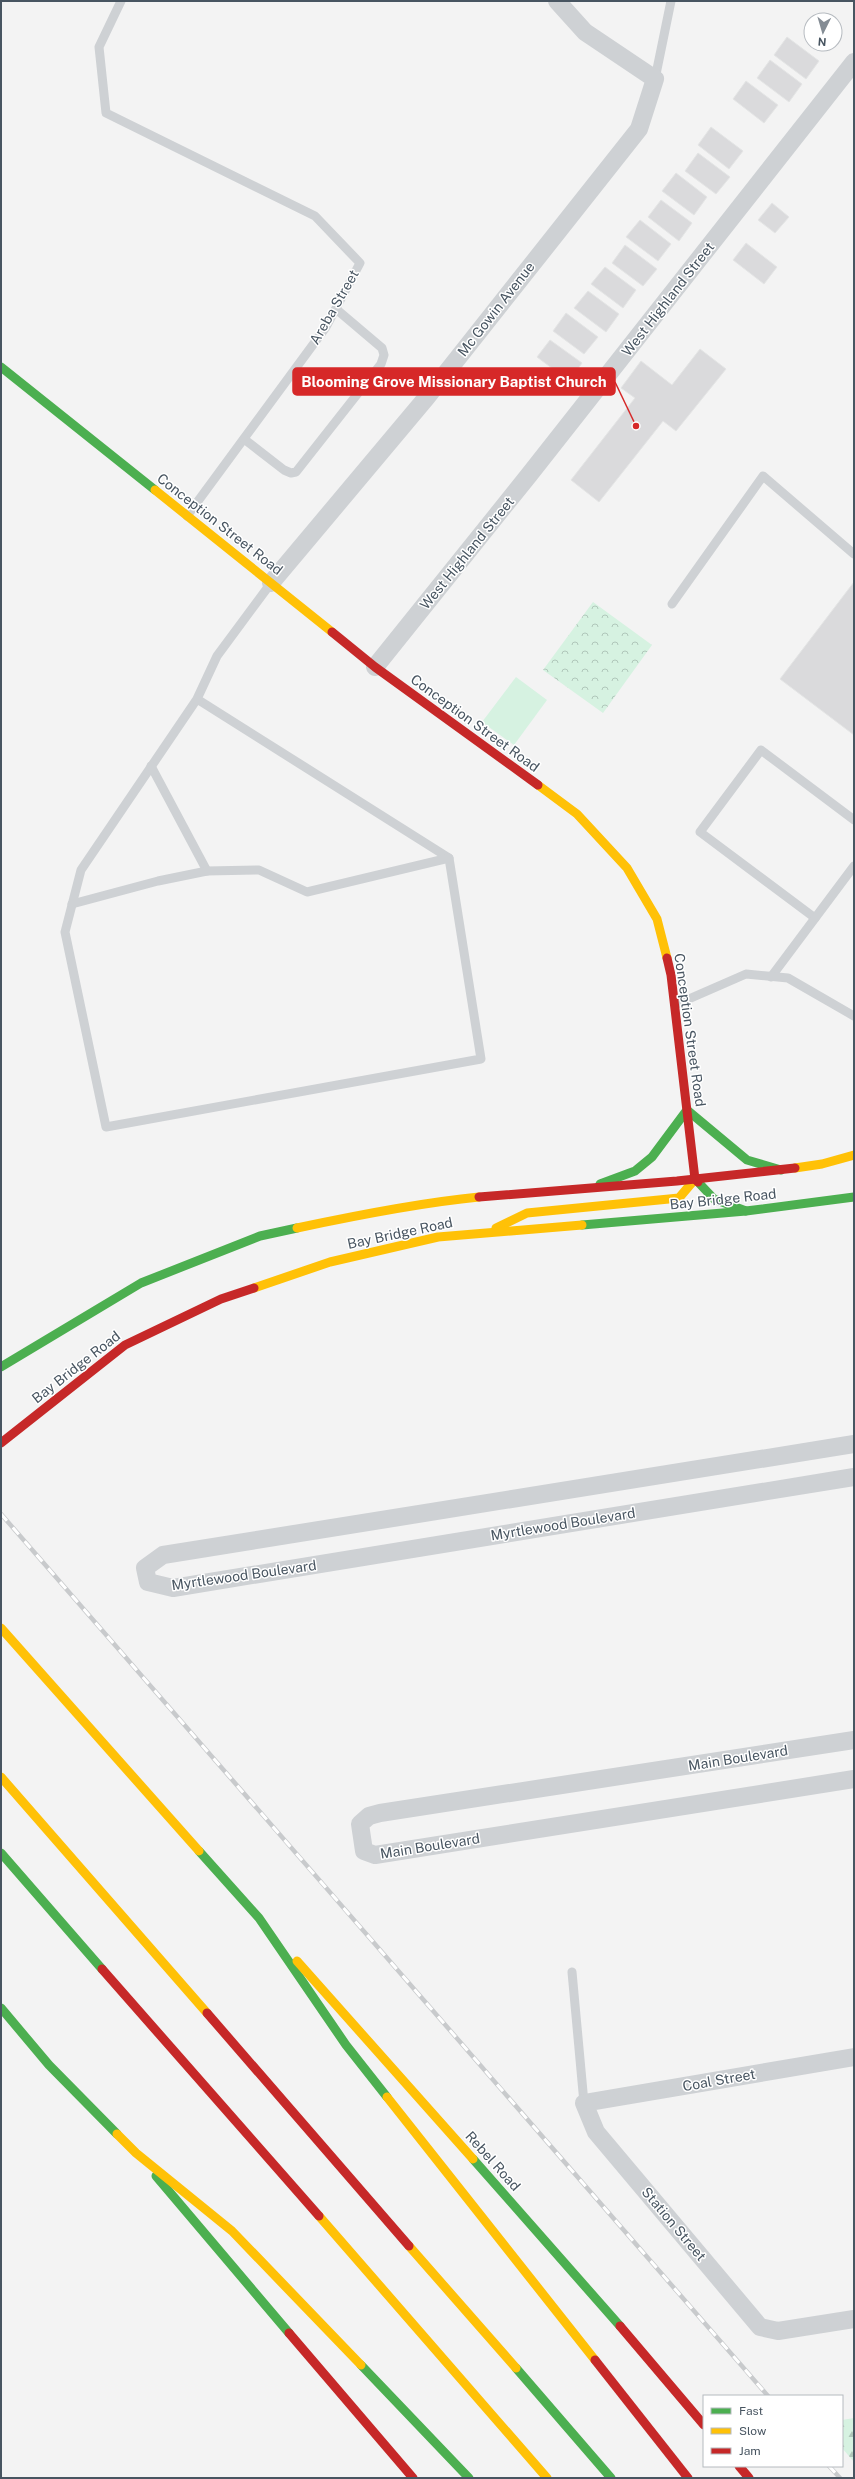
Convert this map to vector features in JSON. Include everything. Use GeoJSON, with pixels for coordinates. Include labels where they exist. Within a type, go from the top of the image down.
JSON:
{"type":"FeatureCollection","features":[{"type":"Feature","properties":{"kind":"main road","name":"Conception Street Road"},"geometry":{"type":"LineString","coordinates":[[1,367],[375,666],[577,814],[627,868],[657,919],[671,975],[696,1179]]}},
{"type":"Feature","properties":{"kind":"main road"},"geometry":{"type":"LineString","coordinates":[[592,1188],[636,1171],[652,1156],[688,1110],[746,1160],[782,1170]]}},
{"type":"Feature","properties":{"kind":"main road","name":"Bay Bridge Road"},"geometry":{"type":"LineString","coordinates":[[1,1367],[141,1283],[260,1236],[375,1210],[437,1201],[696,1179],[782,1170],[822,1164],[854,1155]]}},
{"type":"Feature","properties":{"kind":"main road"},"geometry":{"type":"LineString","coordinates":[[486,1233],[527,1213],[613,1203],[679,1198],[696,1179],[714,1199],[746,1211]]}},
{"type":"Feature","properties":{"kind":"main road","name":"Bay Bridge Road"},"geometry":{"type":"LineString","coordinates":[[1,1443],[125,1345],[221,1300],[330,1262],[438,1237],[746,1211],[854,1197]]}},
{"type":"Feature","properties":{"kind":"main road"},"geometry":{"type":"LineString","coordinates":[[1,1628],[259,1918],[346,2045],[688,2478]]}},
{"type":"Feature","properties":{"kind":"main road"},"geometry":{"type":"LineString","coordinates":[[8,1650],[29,1659]]}},
{"type":"Feature","properties":{"kind":"main road"},"geometry":{"type":"LineString","coordinates":[[1,1777],[611,2478]]}},
{"type":"Feature","properties":{"kind":"main road"},"geometry":{"type":"LineString","coordinates":[[1,1853],[547,2478]]}},
{"type":"Feature","properties":{"kind":"main road","name":"Rebel Road"},"geometry":{"type":"LineString","coordinates":[[259,1918],[596,2298],[703,2424]]}},
{"type":"Feature","properties":{"kind":"main road"},"geometry":{"type":"LineString","coordinates":[[1,2008],[49,2065],[136,2153],[413,2478]]}},
{"type":"Feature","properties":{"kind":"main road"},"geometry":{"type":"LineString","coordinates":[[136,2153],[232,2231],[469,2478]]}},
{"type":"Feature","properties":{"kind":"main road"},"geometry":{"type":"LineString","coordinates":[[740,2467],[749,2478]]}},
{"type":"Feature","properties":{"kind":"street"},"geometry":{"type":"LineString","coordinates":[[557,1],[585,32],[655,79]]}},
{"type":"Feature","properties":{"kind":"street","name":"West Highland Street"},"geometry":{"type":"LineString","coordinates":[[375,666],[529,475],[854,62]]}},
{"type":"Feature","properties":{"kind":"street","name":"Mc Gowin Avenue"},"geometry":{"type":"LineString","coordinates":[[271,583],[427,396],[639,129],[655,79]]}},
{"type":"Feature","properties":{"kind":"street","name":"Myrtlewood Boulevard"},"geometry":{"type":"LineString","coordinates":[[854,1444],[163,1555],[145,1568],[148,1582],[173,1588],[854,1477]]}},
{"type":"Feature","properties":{"kind":"street","name":"Main Boulevard"},"geometry":{"type":"LineString","coordinates":[[854,1740],[380,1813],[369,1816],[360,1824],[364,1851],[375,1855],[854,1778]]}},
{"type":"Feature","properties":{"kind":"street","name":"Coal Street"},"geometry":{"type":"LineString","coordinates":[[584,2103],[854,2058]]}},
{"type":"Feature","properties":{"kind":"street","name":"Station Street"},"geometry":{"type":"LineString","coordinates":[[584,2103],[596,2132],[760,2327],[778,2331],[854,2319]]}},
{"type":"Feature","properties":{"kind":"lane","name":"Areba Street"},"geometry":{"type":"LineString","coordinates":[[121,1],[99,47],[106,113],[315,216],[360,263],[326,327],[187,516]]}},
{"type":"Feature","properties":{"kind":"lane"},"geometry":{"type":"LineString","coordinates":[[655,79],[671,1]]}},
{"type":"Feature","properties":{"kind":"lane"},"geometry":{"type":"LineString","coordinates":[[244,439],[284,470],[291,473],[296,472],[382,364],[384,355],[382,348],[336,309]]}},
{"type":"Feature","properties":{"kind":"lane"},"geometry":{"type":"LineString","coordinates":[[672,604],[763,476],[854,554]]}},
{"type":"Feature","properties":{"kind":"lane"},"geometry":{"type":"LineString","coordinates":[[197,699],[449,858],[481,1060],[106,1127],[65,932],[80,870],[197,699],[217,656],[271,583]]}},
{"type":"Feature","properties":{"kind":"lane"},"geometry":{"type":"LineString","coordinates":[[815,918],[700,832],[761,750],[854,820]]}},
{"type":"Feature","properties":{"kind":"lane"},"geometry":{"type":"LineString","coordinates":[[151,766],[207,870]]}},
{"type":"Feature","properties":{"kind":"lane"},"geometry":{"type":"LineString","coordinates":[[72,904],[158,881],[207,870],[259,870],[307,892],[449,858]]}},
{"type":"Feature","properties":{"kind":"lane"},"geometry":{"type":"LineString","coordinates":[[771,977],[854,866]]}},
{"type":"Feature","properties":{"kind":"lane"},"geometry":{"type":"LineString","coordinates":[[675,1005],[746,974],[788,978],[854,1016]]}},
{"type":"Feature","properties":{"kind":"lane"},"geometry":{"type":"LineString","coordinates":[[572,1972],[584,2103]]}},
{"type":"Feature","properties":{"kind":"green space"},"geometry":{"type":"Polygon","coordinates":[[[593,602],[652,645],[603,713],[543,670],[593,602]]]}},
{"type":"Feature","properties":{"kind":"green space"},"geometry":{"type":"Polygon","coordinates":[[[516,677],[547,700],[514,745],[482,722],[516,677]]]}},
{"type":"Feature","properties":{"kind":"green space"},"geometry":{"type":"Polygon","coordinates":[[[854,2418],[854,2462],[843,2449],[843,2420],[854,2418]]]}},
{"type":"Feature","properties":{"kind":"building"},"geometry":{"type":"Polygon","coordinates":[[[787,37],[803,49],[803,52],[807,52],[819,61],[806,79],[774,55],[787,37]]]}},
{"type":"Feature","properties":{"kind":"building"},"geometry":{"type":"Polygon","coordinates":[[[770,60],[802,84],[789,102],[757,78],[770,60]]]}},
{"type":"Feature","properties":{"kind":"building"},"geometry":{"type":"Polygon","coordinates":[[[746,81],[778,105],[764,123],[733,99],[746,81]]]}},
{"type":"Feature","properties":{"kind":"building"},"geometry":{"type":"Polygon","coordinates":[[[711,127],[743,151],[729,169],[698,145],[711,127]]]}},
{"type":"Feature","properties":{"kind":"building"},"geometry":{"type":"Polygon","coordinates":[[[698,153],[730,177],[716,194],[685,171],[698,153]]]}},
{"type":"Feature","properties":{"kind":"building"},"geometry":{"type":"Polygon","coordinates":[[[676,173],[707,197],[694,215],[662,191],[676,173]]]}},
{"type":"Feature","properties":{"kind":"building"},"geometry":{"type":"Polygon","coordinates":[[[661,200],[692,223],[679,241],[648,217],[661,200]]]}},
{"type":"Feature","properties":{"kind":"building"},"geometry":{"type":"Polygon","coordinates":[[[772,203],[789,217],[775,233],[758,220],[772,203]]]}},
{"type":"Feature","properties":{"kind":"building"},"geometry":{"type":"Polygon","coordinates":[[[640,220],[671,244],[658,261],[626,237],[640,220]]]}},
{"type":"Feature","properties":{"kind":"building"},"geometry":{"type":"Polygon","coordinates":[[[746,243],[777,267],[764,284],[733,260],[746,243]]]}},
{"type":"Feature","properties":{"kind":"building"},"geometry":{"type":"Polygon","coordinates":[[[625,245],[657,269],[643,286],[612,263],[625,245]]]}},
{"type":"Feature","properties":{"kind":"building"},"geometry":{"type":"Polygon","coordinates":[[[605,267],[636,290],[623,308],[591,284],[605,267]]]}},
{"type":"Feature","properties":{"kind":"building"},"geometry":{"type":"Polygon","coordinates":[[[588,291],[619,314],[606,332],[574,308],[588,291]]]}},
{"type":"Feature","properties":{"kind":"building"},"geometry":{"type":"Polygon","coordinates":[[[566,313],[598,337],[584,354],[553,331],[566,313]]]}},
{"type":"Feature","properties":{"kind":"building"},"geometry":{"type":"Polygon","coordinates":[[[550,340],[582,363],[569,381],[537,357],[550,340]]]}},
{"type":"Feature","properties":{"kind":"building"},"geometry":{"type":"Polygon","coordinates":[[[700,349],[726,369],[676,431],[663,421],[599,502],[571,480],[635,398],[621,388],[641,361],[672,385],[700,349]]]}},
{"type":"Feature","properties":{"kind":"building"},"geometry":{"type":"Polygon","coordinates":[[[854,582],[854,735],[780,679],[854,582]]]}},
{"type":"Feature","properties":{"kind":"railway"},"geometry":{"type":"LineString","coordinates":[[1,1514],[767,2395]]}},
{"type":"Feature","properties":{"kind":"railway"},"geometry":{"type":"LineString","coordinates":[[830,2467],[840,2478]]}},
{"type":"Feature","properties":{"kind":"traffic: fast"},"geometry":{"type":"LineString","coordinates":[[1,367],[155,490]]}},
{"type":"Feature","properties":{"kind":"traffic: fast"},"geometry":{"type":"LineString","coordinates":[[600,1184],[635,1171],[652,1157],[687,1110],[747,1160],[781,1170]]}},
{"type":"Feature","properties":{"kind":"traffic: fast"},"geometry":{"type":"LineString","coordinates":[[698,1182],[714,1199],[746,1211]]}},
{"type":"Feature","properties":{"kind":"traffic: fast"},"geometry":{"type":"LineString","coordinates":[[582,1225],[746,1211],[854,1197]]}},
{"type":"Feature","properties":{"kind":"traffic: fast"},"geometry":{"type":"LineString","coordinates":[[1,1367],[141,1283],[260,1236],[297,1228]]}},
{"type":"Feature","properties":{"kind":"traffic: fast"},"geometry":{"type":"LineString","coordinates":[[199,1851],[259,1918],[346,2045],[387,2097]]}},
{"type":"Feature","properties":{"kind":"traffic: fast"},"geometry":{"type":"LineString","coordinates":[[1,1853],[102,1969]]}},
{"type":"Feature","properties":{"kind":"traffic: fast"},"geometry":{"type":"LineString","coordinates":[[1,2008],[49,2065],[117,2134]]}},
{"type":"Feature","properties":{"kind":"traffic: fast"},"geometry":{"type":"LineString","coordinates":[[473,2159],[620,2326]]}},
{"type":"Feature","properties":{"kind":"traffic: fast"},"geometry":{"type":"LineString","coordinates":[[156,2176],[289,2333]]}},
{"type":"Feature","properties":{"kind":"traffic: fast"},"geometry":{"type":"LineString","coordinates":[[361,2365],[469,2478]]}},
{"type":"Feature","properties":{"kind":"traffic: fast"},"geometry":{"type":"LineString","coordinates":[[516,2368],[611,2478]]}},
{"type":"Feature","properties":{"kind":"traffic: slow"},"geometry":{"type":"LineString","coordinates":[[155,490],[332,632]]}},
{"type":"Feature","properties":{"kind":"traffic: slow"},"geometry":{"type":"LineString","coordinates":[[538,785],[577,814],[627,868],[657,919],[667,958]]}},
{"type":"Feature","properties":{"kind":"traffic: slow"},"geometry":{"type":"LineString","coordinates":[[795,1168],[822,1164],[854,1155]]}},
{"type":"Feature","properties":{"kind":"traffic: slow"},"geometry":{"type":"LineString","coordinates":[[496,1228],[527,1213],[679,1198],[695,1179]]}},
{"type":"Feature","properties":{"kind":"traffic: slow"},"geometry":{"type":"LineString","coordinates":[[297,1228],[388,1210],[479,1197]]}},
{"type":"Feature","properties":{"kind":"traffic: slow"},"geometry":{"type":"LineString","coordinates":[[254,1288],[330,1262],[438,1237],[582,1225]]}},
{"type":"Feature","properties":{"kind":"traffic: slow"},"geometry":{"type":"LineString","coordinates":[[1,1628],[199,1851]]}},
{"type":"Feature","properties":{"kind":"traffic: slow"},"geometry":{"type":"LineString","coordinates":[[1,1777],[207,2013]]}},
{"type":"Feature","properties":{"kind":"traffic: slow"},"geometry":{"type":"LineString","coordinates":[[297,1961],[473,2159]]}},
{"type":"Feature","properties":{"kind":"traffic: slow"},"geometry":{"type":"LineString","coordinates":[[387,2097],[595,2360]]}},
{"type":"Feature","properties":{"kind":"traffic: slow"},"geometry":{"type":"LineString","coordinates":[[117,2134],[136,2153],[232,2231],[361,2365]]}},
{"type":"Feature","properties":{"kind":"traffic: slow"},"geometry":{"type":"LineString","coordinates":[[319,2216],[547,2478]]}},
{"type":"Feature","properties":{"kind":"traffic: slow"},"geometry":{"type":"LineString","coordinates":[[409,2246],[516,2368]]}},
{"type":"Feature","properties":{"kind":"traffic: jam"},"geometry":{"type":"LineString","coordinates":[[332,632],[375,667],[538,785]]}},
{"type":"Feature","properties":{"kind":"traffic: jam"},"geometry":{"type":"LineString","coordinates":[[667,958],[671,975],[695,1179],[698,1182]]}},
{"type":"Feature","properties":{"kind":"traffic: jam"},"geometry":{"type":"LineString","coordinates":[[479,1197],[677,1181],[795,1168]]}},
{"type":"Feature","properties":{"kind":"traffic: jam"},"geometry":{"type":"LineString","coordinates":[[1,1443],[125,1345],[221,1299],[254,1288]]}},
{"type":"Feature","properties":{"kind":"traffic: jam"},"geometry":{"type":"LineString","coordinates":[[102,1969],[319,2216]]}},
{"type":"Feature","properties":{"kind":"traffic: jam"},"geometry":{"type":"LineString","coordinates":[[207,2013],[409,2246]]}},
{"type":"Feature","properties":{"kind":"traffic: jam"},"geometry":{"type":"LineString","coordinates":[[620,2326],[703,2424]]}},
{"type":"Feature","properties":{"kind":"traffic: jam"},"geometry":{"type":"LineString","coordinates":[[289,2333],[413,2478]]}},
{"type":"Feature","properties":{"kind":"traffic: jam"},"geometry":{"type":"LineString","coordinates":[[595,2360],[688,2478]]}},
{"type":"Feature","properties":{"kind":"traffic: jam"},"geometry":{"type":"LineString","coordinates":[[740,2467],[749,2478]]}},
{"type":"Feature","properties":{"kind":"place","name":"Blooming Grove Missionary Baptist Church"},"geometry":{"type":"Point","coordinates":[636,426]}}]}
